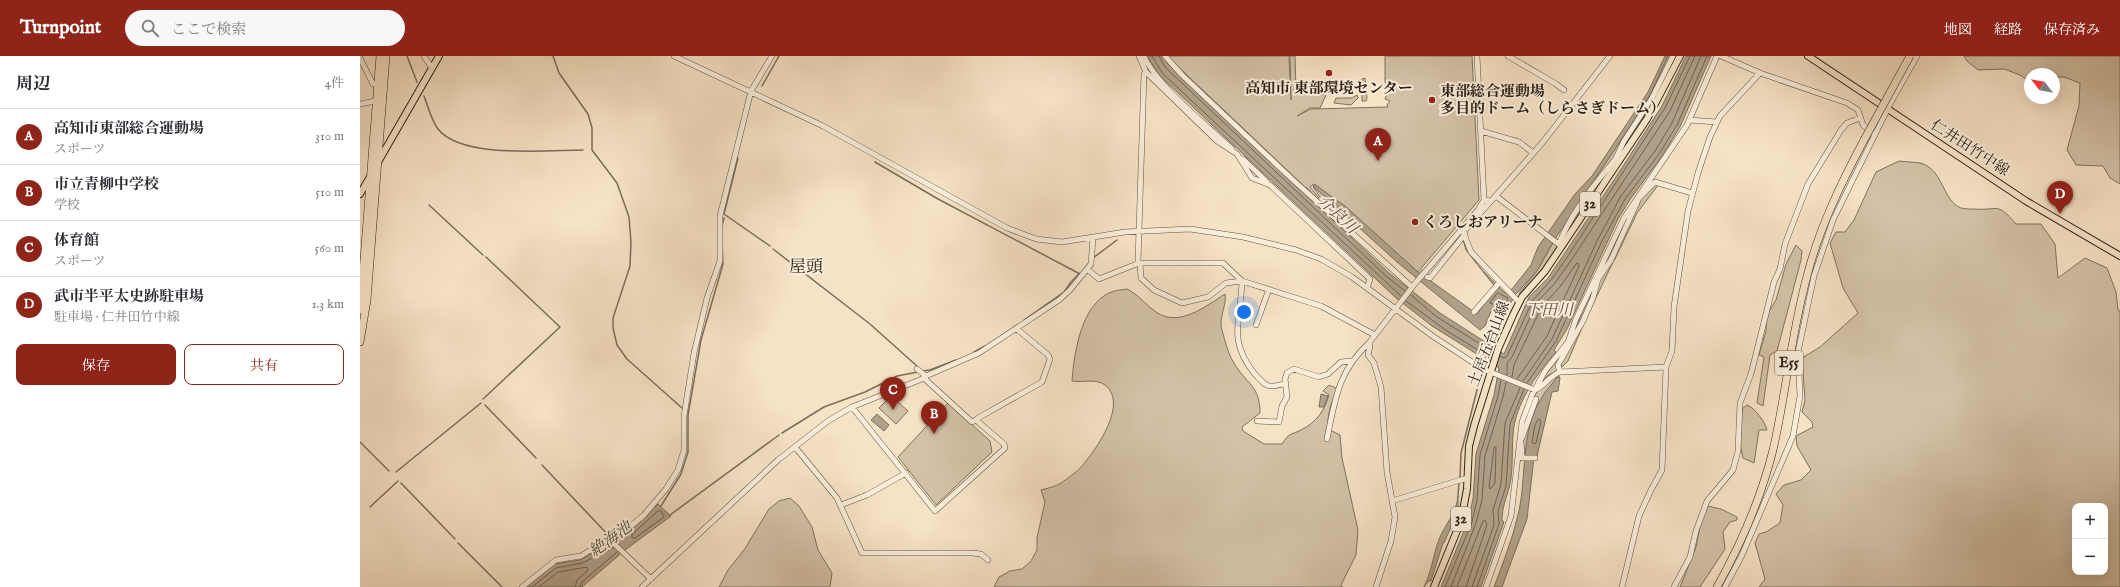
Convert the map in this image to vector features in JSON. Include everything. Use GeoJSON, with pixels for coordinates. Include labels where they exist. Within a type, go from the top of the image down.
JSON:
{"type":"FeatureCollection","features":[{"type":"Feature","properties":{"kind":"highway"},"geometry":{"type":"LineString","coordinates":[[360,310],[372,174],[380,56]]}},
{"type":"Feature","properties":{"kind":"highway"},"geometry":{"type":"LineString","coordinates":[[360,342],[367,300],[386,56]]}},
{"type":"Feature","properties":{"kind":"highway","name":"E55"},"geometry":{"type":"LineString","coordinates":[[1717,587],[1745,532],[1766,472],[1779,421],[1800,303],[1814,251],[1838,191],[1910,56]]}},
{"type":"Feature","properties":{"kind":"main road"},"geometry":{"type":"LineString","coordinates":[[360,194],[439,56]]}},
{"type":"Feature","properties":{"kind":"main road","name":"土居五台山線"},"geometry":{"type":"LineString","coordinates":[[1434,587],[1461,521],[1465,503],[1462,480],[1469,446],[1498,349],[1517,301],[1545,270],[1559,243],[1659,100],[1680,56]]}},
{"type":"Feature","properties":{"kind":"main road","name":"仁井田竹中線"},"geometry":{"type":"LineString","coordinates":[[1808,56],[2032,205],[2120,256]]}},
{"type":"Feature","properties":{"kind":"street"},"geometry":{"type":"LineString","coordinates":[[424,56],[432,68]]}},
{"type":"Feature","properties":{"kind":"street"},"geometry":{"type":"LineString","coordinates":[[674,56],[823,126],[1022,235],[1049,242],[1062,242],[1139,231],[1190,228],[1285,246],[1321,259],[1367,288],[1434,338],[1492,372],[1534,389],[1539,388],[1551,376],[1560,372],[1666,367]]}},
{"type":"Feature","properties":{"kind":"street"},"geometry":{"type":"LineString","coordinates":[[522,587],[556,560],[581,556],[600,544],[611,541],[619,536],[644,515],[666,489],[678,470],[684,450],[684,416],[694,353],[707,298],[720,262],[720,216],[751,91],[772,56]]}},
{"type":"Feature","properties":{"kind":"street"},"geometry":{"type":"LineString","coordinates":[[1139,56],[1146,72],[1217,141],[1237,154]]}},
{"type":"Feature","properties":{"kind":"street"},"geometry":{"type":"LineString","coordinates":[[1144,56],[1152,71],[1162,83],[1237,154],[1252,178],[1270,185],[1370,278],[1367,288]]}},
{"type":"Feature","properties":{"kind":"street"},"geometry":{"type":"LineString","coordinates":[[1165,56],[1182,75],[1292,179],[1412,288]]}},
{"type":"Feature","properties":{"kind":"street"},"geometry":{"type":"LineString","coordinates":[[1464,232],[1484,200],[1477,56]]}},
{"type":"Feature","properties":{"kind":"street"},"geometry":{"type":"LineString","coordinates":[[1508,56],[1564,90]]}},
{"type":"Feature","properties":{"kind":"street"},"geometry":{"type":"LineString","coordinates":[[1327,439],[1336,395],[1351,361],[1417,281],[1426,274],[1533,153],[1610,56]]}},
{"type":"Feature","properties":{"kind":"street"},"geometry":{"type":"LineString","coordinates":[[1617,161],[1624,141],[1652,98],[1673,56]]}},
{"type":"Feature","properties":{"kind":"street"},"geometry":{"type":"LineString","coordinates":[[1560,372],[1558,364],[1615,235],[1689,120],[1717,56]]}},
{"type":"Feature","properties":{"kind":"street"},"geometry":{"type":"LineString","coordinates":[[1721,56],[1760,73],[1847,103],[1858,110],[1863,125],[1875,136]]}},
{"type":"Feature","properties":{"kind":"street"},"geometry":{"type":"LineString","coordinates":[[1725,587],[1742,555],[1792,436],[1800,396],[1798,352],[1814,276],[1833,220],[1844,194],[1917,56]]}},
{"type":"Feature","properties":{"kind":"street"},"geometry":{"type":"LineString","coordinates":[[360,58],[373,84],[377,84]]}},
{"type":"Feature","properties":{"kind":"street"},"geometry":{"type":"LineString","coordinates":[[1146,72],[1144,74],[1139,231],[1139,263],[1141,278],[1154,290],[1178,302],[1185,303],[1208,297],[1226,284],[1242,281],[1321,306],[1373,334]]}},
{"type":"Feature","properties":{"kind":"street"},"geometry":{"type":"LineString","coordinates":[[1622,587],[1639,516],[1662,470],[1666,367],[1672,351],[1674,307],[1692,193],[1702,158],[1717,122],[1736,98],[1760,73]]}},
{"type":"Feature","properties":{"kind":"street"},"geometry":{"type":"LineString","coordinates":[[360,104],[376,101]]}},
{"type":"Feature","properties":{"kind":"street"},"geometry":{"type":"LineString","coordinates":[[1674,587],[1690,557],[1697,525],[1706,501],[1733,470],[1738,451],[1740,403],[1751,374],[1774,282],[1780,269],[1785,244],[1808,184],[1846,122],[1860,118]]}},
{"type":"Feature","properties":{"kind":"street"},"geometry":{"type":"LineString","coordinates":[[1689,120],[1717,122]]}},
{"type":"Feature","properties":{"kind":"street"},"geometry":{"type":"LineString","coordinates":[[1481,131],[1519,142],[1533,153]]}},
{"type":"Feature","properties":{"kind":"street"},"geometry":{"type":"LineString","coordinates":[[1639,196],[1655,182],[1692,193]]}},
{"type":"Feature","properties":{"kind":"street"},"geometry":{"type":"LineString","coordinates":[[1496,196],[1559,243]]}},
{"type":"Feature","properties":{"kind":"street"},"geometry":{"type":"LineString","coordinates":[[1484,200],[1490,201]]}},
{"type":"Feature","properties":{"kind":"street"},"geometry":{"type":"LineString","coordinates":[[1464,232],[1471,252],[1497,285],[1507,291],[1517,301]]}},
{"type":"Feature","properties":{"kind":"street"},"geometry":{"type":"LineString","coordinates":[[921,372],[979,353],[1017,329],[1064,296],[1091,264],[1093,238]]}},
{"type":"Feature","properties":{"kind":"street"},"geometry":{"type":"LineString","coordinates":[[1087,270],[1099,279],[1139,263],[1198,264],[1220,262],[1230,268],[1242,281],[1242,302],[1237,327],[1239,349],[1250,368],[1264,385],[1274,387],[1286,383]]}},
{"type":"Feature","properties":{"kind":"street"},"geometry":{"type":"LineString","coordinates":[[1474,312],[1497,285]]}},
{"type":"Feature","properties":{"kind":"street"},"geometry":{"type":"LineString","coordinates":[[1256,325],[1269,289]]}},
{"type":"Feature","properties":{"kind":"street"},"geometry":{"type":"LineString","coordinates":[[921,372],[926,380],[972,422],[1042,382],[1050,359],[1048,355],[1017,329]]}},
{"type":"Feature","properties":{"kind":"street"},"geometry":{"type":"LineString","coordinates":[[1368,342],[1370,346],[1368,355],[1374,363],[1381,386],[1387,472],[1395,517],[1394,528],[1376,587]]}},
{"type":"Feature","properties":{"kind":"street"},"geometry":{"type":"LineString","coordinates":[[1486,587],[1511,516],[1520,438],[1525,412],[1534,389],[1545,371],[1569,342]]}},
{"type":"Feature","properties":{"kind":"street"},"geometry":{"type":"LineString","coordinates":[[1257,421],[1279,422],[1282,406],[1286,397],[1287,373],[1294,369],[1318,377],[1328,374],[1340,362],[1351,361]]}},
{"type":"Feature","properties":{"kind":"street"},"geometry":{"type":"LineString","coordinates":[[642,587],[778,460],[828,421],[852,407],[922,379],[921,372]]}},
{"type":"Feature","properties":{"kind":"street"},"geometry":{"type":"LineString","coordinates":[[1535,458],[1522,458],[1520,438],[1536,399]]}},
{"type":"Feature","properties":{"kind":"street"},"geometry":{"type":"LineString","coordinates":[[852,407],[935,511],[1004,448],[1004,444],[976,420]]}},
{"type":"Feature","properties":{"kind":"street"},"geometry":{"type":"LineString","coordinates":[[795,448],[838,498],[862,552],[968,552],[981,554],[988,560]]}},
{"type":"Feature","properties":{"kind":"street"},"geometry":{"type":"LineString","coordinates":[[841,505],[866,495],[906,473]]}},
{"type":"Feature","properties":{"kind":"street"},"geometry":{"type":"LineString","coordinates":[[1392,501],[1462,480]]}},
{"type":"Feature","properties":{"kind":"street"},"geometry":{"type":"LineString","coordinates":[[611,541],[651,579]]}},
{"type":"Feature","properties":{"kind":"shaded area"},"geometry":{"type":"Polygon","coordinates":[[[1167,56],[1289,56],[1291,100],[1290,56],[1295,56],[1296,90],[1320,90],[1321,94],[1326,95],[1320,108],[1310,108],[1297,116],[1311,109],[1388,107],[1387,105],[1390,101],[1385,99],[1387,84],[1385,82],[1385,56],[1472,56],[1479,200],[1418,272],[1328,194],[1314,184],[1310,187],[1319,198],[1318,200],[1167,56]]]}},
{"type":"Feature","properties":{"kind":"shaded area"},"geometry":{"type":"Polygon","coordinates":[[[1668,56],[1672,56],[1637,121],[1634,120],[1651,93],[1668,56]]]}},
{"type":"Feature","properties":{"kind":"shaded area"},"geometry":{"type":"Polygon","coordinates":[[[1674,56],[1677,56],[1652,106],[1620,156],[1623,146],[1674,56]]]}},
{"type":"Feature","properties":{"kind":"shaded area"},"geometry":{"type":"Polygon","coordinates":[[[1964,56],[2120,56],[2120,184],[2110,178],[2103,166],[2076,165],[2067,150],[2079,106],[2080,83],[2060,77],[2060,68],[2024,68],[2024,78],[2004,69],[1978,70],[1967,61],[1964,56]]]}},
{"type":"Feature","properties":{"kind":"shaded area"},"geometry":{"type":"Polygon","coordinates":[[[1365,78],[1367,98],[1366,101],[1362,101],[1362,79],[1365,78]]]}},
{"type":"Feature","properties":{"kind":"shaded area"},"geometry":{"type":"Polygon","coordinates":[[[1357,95],[1358,98],[1351,105],[1334,103],[1336,98],[1352,98],[1357,95]]]}},
{"type":"Feature","properties":{"kind":"shaded area"},"geometry":{"type":"Polygon","coordinates":[[[1634,121],[1635,122],[1618,153],[1589,192],[1587,190],[1634,121]]]}},
{"type":"Feature","properties":{"kind":"shaded area"},"geometry":{"type":"Polygon","coordinates":[[[1899,161],[1920,163],[1928,166],[1934,172],[1939,178],[1950,199],[1961,208],[1997,209],[2005,212],[2016,224],[2041,224],[2055,244],[2058,278],[2085,258],[2107,268],[2116,292],[2118,310],[2120,311],[2120,587],[1759,587],[1765,579],[1755,543],[1759,534],[1766,532],[1780,523],[1783,505],[1776,494],[1784,485],[1801,480],[1811,470],[1797,446],[1796,436],[1813,427],[1812,422],[1802,412],[1805,400],[1802,358],[1820,347],[1858,313],[1843,288],[1830,243],[1836,232],[1845,232],[1854,220],[1876,172],[1899,161]]]}},
{"type":"Feature","properties":{"kind":"shaded area"},"geometry":{"type":"Polygon","coordinates":[[[1615,162],[1564,239],[1565,232],[1604,174],[1615,162]]]}},
{"type":"Feature","properties":{"kind":"shaded area"},"geometry":{"type":"Polygon","coordinates":[[[1655,183],[1659,184],[1637,213],[1614,261],[1612,259],[1638,201],[1655,183]]]}},
{"type":"Feature","properties":{"kind":"shaded area"},"geometry":{"type":"Polygon","coordinates":[[[1313,187],[1332,200],[1335,207],[1343,212],[1342,217],[1340,218],[1367,244],[1329,210],[1313,187]]]}},
{"type":"Feature","properties":{"kind":"shaded area"},"geometry":{"type":"Polygon","coordinates":[[[1554,241],[1559,246],[1541,271],[1521,293],[1519,293],[1537,271],[1554,241]]]}},
{"type":"Feature","properties":{"kind":"shaded area"},"geometry":{"type":"Polygon","coordinates":[[[1796,245],[1802,251],[1801,260],[1777,351],[1770,355],[1763,406],[1757,403],[1764,357],[1759,355],[1766,331],[1767,315],[1776,300],[1786,264],[1796,245]]]}},
{"type":"Feature","properties":{"kind":"shaded area"},"geometry":{"type":"Polygon","coordinates":[[[1611,262],[1613,262],[1585,321],[1598,280],[1611,262]]]}},
{"type":"Feature","properties":{"kind":"shaded area"},"geometry":{"type":"Polygon","coordinates":[[[1596,281],[1592,298],[1570,340],[1596,281]]]}},
{"type":"Feature","properties":{"kind":"shaded area"},"geometry":{"type":"Polygon","coordinates":[[[1127,289],[1156,312],[1174,318],[1192,314],[1225,294],[1221,326],[1227,347],[1232,359],[1252,385],[1258,396],[1260,413],[1242,427],[1243,431],[1264,444],[1282,444],[1288,436],[1307,427],[1316,420],[1327,401],[1329,395],[1323,391],[1329,385],[1338,389],[1330,408],[1328,429],[1340,435],[1342,458],[1358,530],[1356,555],[1341,585],[1343,587],[994,587],[999,577],[1010,571],[1022,569],[1031,561],[1037,550],[1037,538],[1045,502],[1041,490],[1059,484],[1080,468],[1095,449],[1108,426],[1114,403],[1111,393],[1105,385],[1101,383],[1093,381],[1072,381],[1074,359],[1080,335],[1089,312],[1104,296],[1115,291],[1127,289]]]}},
{"type":"Feature","properties":{"kind":"shaded area"},"geometry":{"type":"Polygon","coordinates":[[[1584,323],[1568,361],[1561,368],[1561,363],[1584,323]]]}},
{"type":"Feature","properties":{"kind":"shaded area"},"geometry":{"type":"Polygon","coordinates":[[[1565,350],[1557,371],[1547,376],[1541,384],[1543,378],[1565,350]]]}},
{"type":"Feature","properties":{"kind":"shaded area"},"geometry":{"type":"Polygon","coordinates":[[[1558,375],[1560,378],[1557,377],[1537,406],[1524,457],[1521,435],[1522,426],[1528,408],[1537,392],[1543,385],[1558,375]]]}},
{"type":"Feature","properties":{"kind":"shaded area"},"geometry":{"type":"Polygon","coordinates":[[[891,396],[908,411],[896,424],[879,408],[891,396]]]}},
{"type":"Feature","properties":{"kind":"shaded area"},"geometry":{"type":"Polygon","coordinates":[[[948,403],[990,441],[992,452],[936,505],[898,457],[948,403]]]}},
{"type":"Feature","properties":{"kind":"shaded area"},"geometry":{"type":"Polygon","coordinates":[[[1747,405],[1759,416],[1767,430],[1759,430],[1754,463],[1743,458],[1740,444],[1742,409],[1747,405]]]}},
{"type":"Feature","properties":{"kind":"shaded area"},"geometry":{"type":"Polygon","coordinates":[[[790,498],[799,506],[812,527],[818,550],[832,573],[830,587],[719,587],[728,570],[744,550],[769,509],[779,501],[790,498]]]}},
{"type":"Feature","properties":{"kind":"shaded area"},"geometry":{"type":"Polygon","coordinates":[[[1708,506],[1721,509],[1737,517],[1737,520],[1730,522],[1723,532],[1725,549],[1700,587],[1680,587],[1696,547],[1701,521],[1708,506]]]}},
{"type":"Feature","properties":{"kind":"water","name":"下田川"},"geometry":{"type":"Polygon","coordinates":[[[1147,56],[1162,56],[1168,64],[1389,273],[1440,313],[1504,354],[1529,297],[1548,278],[1614,180],[1662,106],[1686,56],[1711,56],[1680,127],[1662,156],[1629,201],[1618,219],[1567,329],[1554,350],[1556,352],[1530,386],[1520,406],[1514,426],[1511,482],[1504,504],[1502,520],[1504,522],[1481,587],[1441,587],[1468,521],[1473,499],[1476,454],[1494,395],[1499,368],[1432,326],[1395,297],[1160,76],[1147,56]]]}},
{"type":"Feature","properties":{"kind":"water"},"geometry":{"type":"Polygon","coordinates":[[[1665,56],[1668,56],[1651,93],[1555,239],[1537,271],[1515,295],[1506,311],[1504,309],[1500,312],[1492,309],[1485,326],[1480,330],[1397,262],[1313,186],[1314,184],[1345,206],[1418,272],[1477,314],[1496,288],[1466,250],[1463,240],[1464,239],[1470,254],[1475,261],[1505,293],[1512,289],[1531,265],[1538,247],[1575,194],[1592,176],[1648,92],[1665,56]]]}},
{"type":"Feature","properties":{"kind":"water"},"geometry":{"type":"Polygon","coordinates":[[[1557,377],[1560,378],[1558,391],[1552,392],[1537,456],[1534,457],[1527,519],[1502,587],[1494,587],[1518,515],[1521,501],[1527,440],[1534,412],[1543,396],[1557,377]]]}},
{"type":"Feature","properties":{"kind":"water"},"geometry":{"type":"Polygon","coordinates":[[[1321,394],[1328,396],[1324,407],[1319,407],[1321,394]]]}},
{"type":"Feature","properties":{"kind":"water"},"geometry":{"type":"Polygon","coordinates":[[[877,414],[889,425],[884,431],[871,420],[877,414]]]}},
{"type":"Feature","properties":{"kind":"water"},"geometry":{"type":"Polygon","coordinates":[[[1458,496],[1458,511],[1443,543],[1431,581],[1428,581],[1424,587],[1440,536],[1453,514],[1458,496]]]}},
{"type":"Feature","properties":{"kind":"water","name":"絶海池"},"geometry":{"type":"Polygon","coordinates":[[[658,504],[671,516],[625,550],[582,587],[526,587],[554,564],[580,560],[601,548],[617,542],[658,504]]]}},
{"type":"Feature","properties":{"kind":"waterway"},"geometry":{"type":"LineString","coordinates":[[407,56],[417,82]]}},
{"type":"Feature","properties":{"kind":"waterway"},"geometry":{"type":"LineString","coordinates":[[553,56],[559,73],[588,114],[592,128],[592,150],[617,183],[629,217],[631,242],[630,266],[613,318],[613,328],[617,345],[627,359],[682,408]]}},
{"type":"Feature","properties":{"kind":"waterway"},"geometry":{"type":"LineString","coordinates":[[762,86],[779,56]]}},
{"type":"Feature","properties":{"kind":"waterway"},"geometry":{"type":"LineString","coordinates":[[424,96],[438,129],[449,139],[465,145],[506,151],[583,150]]}},
{"type":"Feature","properties":{"kind":"waterway"},"geometry":{"type":"LineString","coordinates":[[738,158],[724,214],[770,246]]}},
{"type":"Feature","properties":{"kind":"waterway"},"geometry":{"type":"LineString","coordinates":[[875,162],[938,199],[1080,274]]}},
{"type":"Feature","properties":{"kind":"waterway"},"geometry":{"type":"LineString","coordinates":[[429,205],[483,255]]}},
{"type":"Feature","properties":{"kind":"waterway"},"geometry":{"type":"LineString","coordinates":[[722,226],[724,218]]}},
{"type":"Feature","properties":{"kind":"waterway"},"geometry":{"type":"LineString","coordinates":[[661,506],[681,474],[688,452],[688,415],[701,340],[723,264],[722,240]]}},
{"type":"Feature","properties":{"kind":"waterway"},"geometry":{"type":"LineString","coordinates":[[1093,258],[1117,240]]}},
{"type":"Feature","properties":{"kind":"waterway"},"geometry":{"type":"LineString","coordinates":[[773,249],[870,324],[918,367]]}},
{"type":"Feature","properties":{"kind":"waterway"},"geometry":{"type":"LineString","coordinates":[[483,399],[560,327],[486,257]]}},
{"type":"Feature","properties":{"kind":"waterway"},"geometry":{"type":"LineString","coordinates":[[1024,320],[1064,292],[1079,274]]}},
{"type":"Feature","properties":{"kind":"waterway"},"geometry":{"type":"LineString","coordinates":[[974,352],[985,346]]}},
{"type":"Feature","properties":{"kind":"waterway"},"geometry":{"type":"LineString","coordinates":[[922,371],[930,370],[956,360]]}},
{"type":"Feature","properties":{"kind":"waterway"},"geometry":{"type":"LineString","coordinates":[[782,433],[824,407],[865,392],[897,376],[918,372]]}},
{"type":"Feature","properties":{"kind":"waterway"},"geometry":{"type":"LineString","coordinates":[[1460,478],[1461,453],[1479,382]]}},
{"type":"Feature","properties":{"kind":"waterway"},"geometry":{"type":"LineString","coordinates":[[396,472],[481,403]]}},
{"type":"Feature","properties":{"kind":"waterway"},"geometry":{"type":"LineString","coordinates":[[485,405],[536,458]]}},
{"type":"Feature","properties":{"kind":"waterway"},"geometry":{"type":"LineString","coordinates":[[670,515],[779,435]]}},
{"type":"Feature","properties":{"kind":"waterway"},"geometry":{"type":"LineString","coordinates":[[360,442],[389,471]]}},
{"type":"Feature","properties":{"kind":"waterway"},"geometry":{"type":"LineString","coordinates":[[542,465],[610,537]]}},
{"type":"Feature","properties":{"kind":"waterway"},"geometry":{"type":"LineString","coordinates":[[370,507],[398,481]]}},
{"type":"Feature","properties":{"kind":"waterway"},"geometry":{"type":"LineString","coordinates":[[1458,496],[1459,482]]}},
{"type":"Feature","properties":{"kind":"waterway"},"geometry":{"type":"LineString","coordinates":[[401,483],[455,539]]}},
{"type":"Feature","properties":{"kind":"waterway"},"geometry":{"type":"LineString","coordinates":[[458,543],[502,587]]}},
{"type":"Feature","properties":{"kind":"tunnel"},"geometry":{"type":"LineString","coordinates":[[1420,270],[1426,276]]}},
{"type":"Feature","properties":{"kind":"place","name":"高知市 東部環境センター"},"geometry":{"type":"Point","coordinates":[1329,73]}},
{"type":"Feature","properties":{"kind":"place","name":"東部総合運動場 多目的ドーム（しらさぎドーム）"},"geometry":{"type":"Point","coordinates":[1432,100]}},
{"type":"Feature","properties":{"kind":"place","name":"高知市東部総合運動場"},"geometry":{"type":"Point","coordinates":[1378,161]}},
{"type":"Feature","properties":{"kind":"place","name":"武市半平太史跡駐車場"},"geometry":{"type":"Point","coordinates":[2060,214]}},
{"type":"Feature","properties":{"kind":"place","name":"くろしおアリーナ"},"geometry":{"type":"Point","coordinates":[1415,222]}},
{"type":"Feature","properties":{"kind":"place","name":"体育館"},"geometry":{"type":"Point","coordinates":[893,410]}},
{"type":"Feature","properties":{"kind":"place","name":"市立青柳中学校"},"geometry":{"type":"Point","coordinates":[934,434]}},
{"type":"Feature","properties":{"kind":"district","name":"屋頭"},"geometry":{"type":"Point","coordinates":[806,267]}},
{"type":"Feature","properties":{"kind":"water label","name":"介良川"},"geometry":{"type":"Point","coordinates":[1337,215]}}]}
